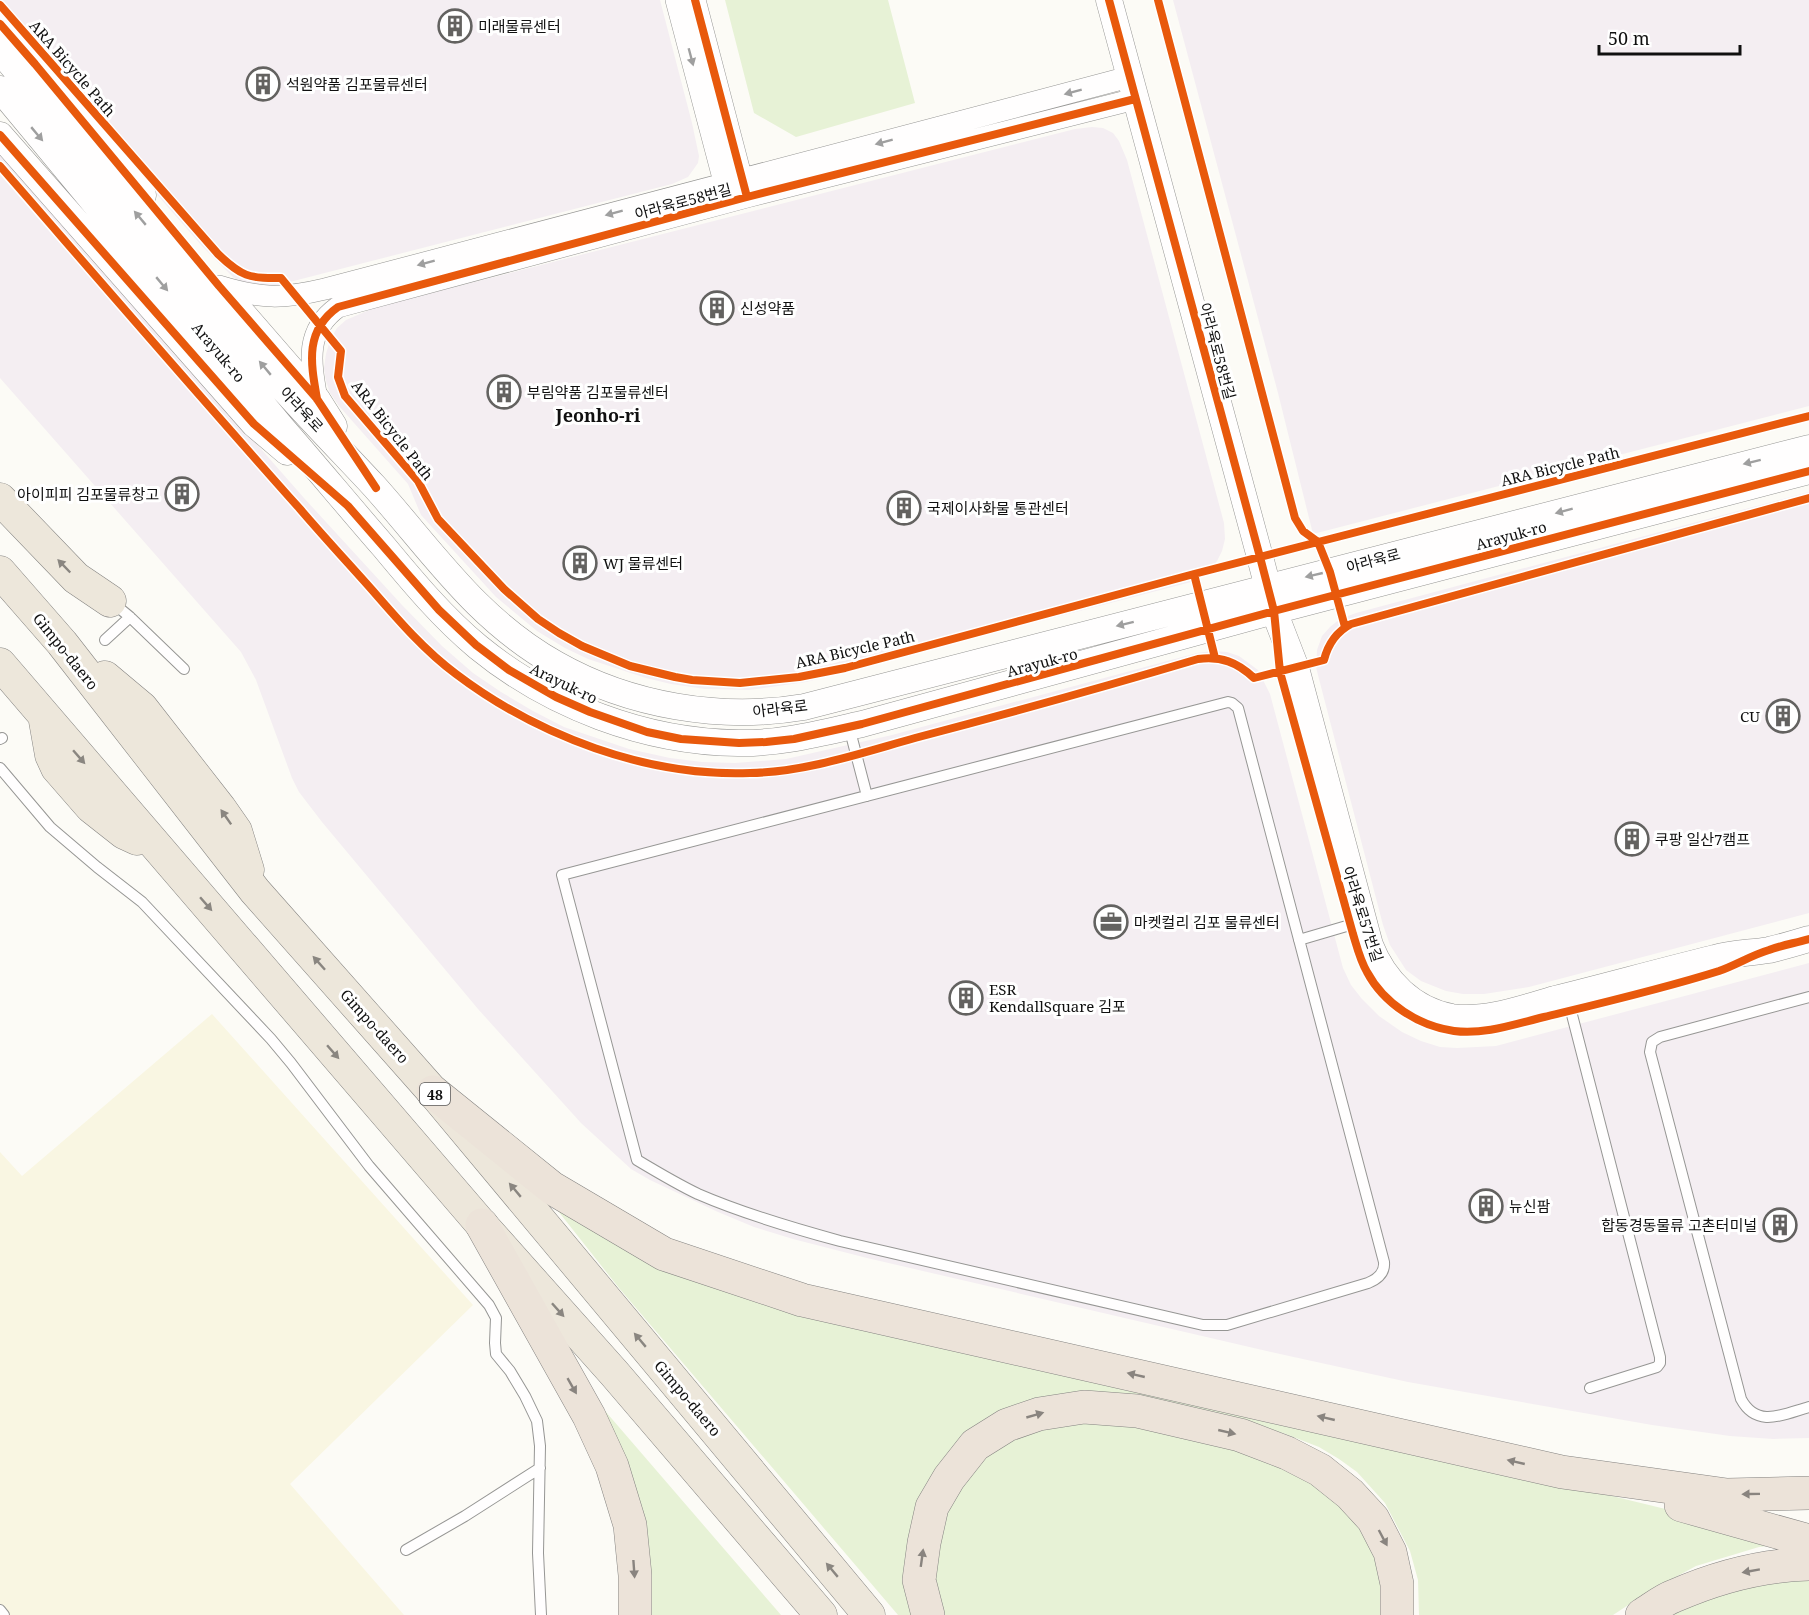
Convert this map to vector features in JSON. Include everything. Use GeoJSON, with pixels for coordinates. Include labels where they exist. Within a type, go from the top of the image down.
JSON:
{"type":"FeatureCollection","features":[{"type":"Feature","properties":{"kind":"highway"},"geometry":{"type":"LineString","coordinates":[[433,1092],[552,1188],[664,1254],[802,1299],[1562,1472],[1809,1541]]}},
{"type":"Feature","properties":{"kind":"highway"},"geometry":{"type":"LineString","coordinates":[[482,1225],[589,1416],[612,1466],[630,1525],[635,1575],[635,1615]]}},
{"type":"Feature","properties":{"kind":"highway"},"geometry":{"type":"LineString","coordinates":[[928,1615],[919,1580],[924,1543],[932,1507],[949,1478],[975,1445],[1007,1425],[1039,1414],[1084,1407],[1137,1411],[1240,1435],[1287,1453],[1320,1470],[1350,1494],[1372,1519],[1390,1552],[1397,1584],[1396,1615]]}},
{"type":"Feature","properties":{"kind":"highway"},"geometry":{"type":"LineString","coordinates":[[1562,1472],[1727,1495],[1809,1494]]}},
{"type":"Feature","properties":{"kind":"highway"},"geometry":{"type":"LineString","coordinates":[[1642,1615],[1672,1596],[1736,1573],[1787,1564],[1809,1564]]}},
{"type":"Feature","properties":{"kind":"main road"},"geometry":{"type":"LineString","coordinates":[[0,499],[76,578],[120,609]]}},
{"type":"Feature","properties":{"kind":"main road","name":"Gimpo-daero"},"geometry":{"type":"LineString","coordinates":[[0,572],[62,643],[255,891],[433,1092],[869,1615]]}},
{"type":"Feature","properties":{"kind":"main road"},"geometry":{"type":"LineString","coordinates":[[0,664],[821,1615]]}},
{"type":"Feature","properties":{"kind":"street"},"geometry":{"type":"LineString","coordinates":[[676,0],[735,191]]}},
{"type":"Feature","properties":{"kind":"street"},"geometry":{"type":"LineString","coordinates":[[695,0],[735,191]]}},
{"type":"Feature","properties":{"kind":"street","name":"아라육로58번길"},"geometry":{"type":"LineString","coordinates":[[1109,0],[1274,611]]}},
{"type":"Feature","properties":{"kind":"street"},"geometry":{"type":"LineString","coordinates":[[0,24],[219,286],[317,399],[376,488]]}},
{"type":"Feature","properties":{"kind":"street","name":"아라육로"},"geometry":{"type":"LineString","coordinates":[[0,51],[286,393],[376,488],[428,551],[485,613],[507,632],[555,664],[615,690],[672,706],[706,711],[761,713],[804,707],[1266,586],[1330,572],[1809,448]]}},
{"type":"Feature","properties":{"kind":"street","name":"아라육로58번길"},"geometry":{"type":"LineString","coordinates":[[317,399],[312,371],[313,344],[320,324],[338,307],[735,191],[1132,88]]}},
{"type":"Feature","properties":{"kind":"street","name":"Arayuk-ro"},"geometry":{"type":"LineString","coordinates":[[0,89],[348,506],[439,610],[476,645],[530,683],[590,712],[647,732],[681,739],[728,743],[794,739],[849,727],[1274,611],[1809,471]]}},
{"type":"Feature","properties":{"kind":"street"},"geometry":{"type":"LineString","coordinates":[[0,135],[254,424],[348,506]]}},
{"type":"Feature","properties":{"kind":"street"},"geometry":{"type":"LineString","coordinates":[[219,286],[258,297],[296,296],[735,191]]}},
{"type":"Feature","properties":{"kind":"street","name":"아라육로57번길"},"geometry":{"type":"LineString","coordinates":[[1274,611],[1280,672],[1350,925],[1366,972],[1377,987],[1397,1006],[1424,1023],[1455,1031],[1472,1032],[1500,1028],[1721,970],[1769,950],[1809,939]]}},
{"type":"Feature","properties":{"kind":"street","name":"아라육로57번길"},"geometry":{"type":"LineString","coordinates":[[1274,611],[1296,668],[1370,945],[1382,970],[1405,996],[1437,1014],[1468,1018],[1489,1016],[1718,957],[1769,950]]}},
{"type":"Feature","properties":{"kind":"lane"},"geometry":{"type":"LineString","coordinates":[[105,640],[120,609],[184,669]]}},
{"type":"Feature","properties":{"kind":"lane"},"geometry":{"type":"LineString","coordinates":[[1232,703],[1238,708],[1299,940],[1384,1262],[1383,1272],[1374,1280],[1227,1325],[1203,1325],[840,1241],[767,1220],[697,1193],[636,1160],[562,875],[1232,703]]}},
{"type":"Feature","properties":{"kind":"lane"},"geometry":{"type":"LineString","coordinates":[[849,727],[867,796]]}},
{"type":"Feature","properties":{"kind":"lane"},"geometry":{"type":"LineString","coordinates":[[0,768],[50,827],[142,902],[271,1039],[369,1166],[489,1305],[496,1318],[496,1354],[510,1371],[537,1421],[540,1446],[538,1553],[541,1615]]}},
{"type":"Feature","properties":{"kind":"lane"},"geometry":{"type":"LineString","coordinates":[[1299,940],[1350,925]]}},
{"type":"Feature","properties":{"kind":"lane"},"geometry":{"type":"LineString","coordinates":[[1809,997],[1660,1037],[1652,1042],[1650,1052],[1741,1399],[1745,1406],[1761,1418],[1770,1418],[1809,1407]]}},
{"type":"Feature","properties":{"kind":"lane"},"geometry":{"type":"LineString","coordinates":[[1571,1011],[1660,1357],[1660,1364],[1653,1369],[1590,1388]]}},
{"type":"Feature","properties":{"kind":"lane"},"geometry":{"type":"LineString","coordinates":[[406,1550],[540,1468]]}},
{"type":"Feature","properties":{"kind":"lane"},"geometry":{"type":"LineString","coordinates":[[0,1610],[4,1615]]}},
{"type":"Feature","properties":{"kind":"shaded area"},"geometry":{"type":"Polygon","coordinates":[[[0,0],[660,0],[692,123],[699,156],[698,163],[688,177],[672,184],[274,286],[261,287],[236,280],[202,246],[0,15],[0,0]]]}},
{"type":"Feature","properties":{"kind":"shaded area"},"geometry":{"type":"Polygon","coordinates":[[[1173,0],[1809,0],[1809,406],[1313,534],[1278,393],[1173,0]]]}},
{"type":"Feature","properties":{"kind":"shaded area"},"geometry":{"type":"Polygon","coordinates":[[[1103,128],[1113,133],[1127,160],[1224,523],[1225,539],[1217,561],[1209,571],[1191,582],[806,682],[749,690],[705,689],[671,684],[588,659],[565,648],[537,631],[496,597],[421,515],[408,484],[330,393],[324,368],[330,340],[337,328],[346,320],[376,307],[1075,129],[1103,128]]]}},
{"type":"Feature","properties":{"kind":"shaded area"},"geometry":{"type":"Polygon","coordinates":[[[0,152],[304,498],[442,646],[473,673],[501,692],[564,727],[629,749],[670,758],[735,763],[786,759],[892,735],[1197,653],[1227,652],[1239,656],[1258,670],[1270,694],[1343,968],[1351,985],[1362,999],[1379,1016],[1402,1032],[1440,1047],[1496,1046],[1809,963],[1809,1438],[1773,1439],[1730,1436],[1652,1425],[1408,1382],[1280,1354],[793,1239],[754,1227],[718,1212],[631,1169],[581,1123],[478,1009],[322,822],[299,792],[292,778],[256,680],[241,652],[0,378],[0,152]]]}},
{"type":"Feature","properties":{"kind":"shaded area"},"geometry":{"type":"Polygon","coordinates":[[[1809,492],[1809,913],[1529,987],[1484,994],[1446,991],[1421,981],[1406,970],[1390,945],[1383,925],[1319,679],[1316,667],[1317,650],[1322,636],[1340,619],[1356,613],[1809,492]]]}},
{"type":"Feature","properties":{"kind":"shaded area"},"geometry":{"type":"Polygon","coordinates":[[[212,1014],[473,1305],[290,1484],[404,1615],[0,1615],[0,1152],[22,1176],[212,1014]]]}},
{"type":"Feature","properties":{"kind":"green space"},"geometry":{"type":"Polygon","coordinates":[[[725,0],[888,0],[915,103],[796,137],[754,113],[725,0]]]}},
{"type":"Feature","properties":{"kind":"green space"},"geometry":{"type":"Polygon","coordinates":[[[543,1192],[629,1250],[1103,1382],[1267,1422],[1571,1486],[1801,1542],[1759,1547],[1696,1566],[1648,1592],[1613,1615],[1419,1615],[1418,1580],[1410,1551],[1385,1503],[1357,1472],[1319,1447],[1283,1433],[1163,1402],[959,1447],[917,1615],[898,1615],[619,1288],[543,1192]]]}},
{"type":"Feature","properties":{"kind":"green space"},"geometry":{"type":"Polygon","coordinates":[[[581,1383],[781,1615],[646,1615],[581,1383]]]}},
{"type":"Feature","properties":{"kind":"green space"},"geometry":{"type":"Polygon","coordinates":[[[1109,1415],[1307,1467],[1372,1528],[1390,1615],[939,1615],[932,1592],[940,1512],[982,1454],[1024,1427],[1109,1415]]]}},
{"type":"Feature","properties":{"kind":"green space"},"geometry":{"type":"Polygon","coordinates":[[[1809,1569],[1809,1615],[1652,1615],[1809,1569]]]}},
{"type":"Feature","properties":{"kind":"cycle path"},"geometry":{"type":"LineString","coordinates":[[695,0],[747,197]]}},
{"type":"Feature","properties":{"kind":"cycle path"},"geometry":{"type":"LineString","coordinates":[[1109,0],[1274,611],[1280,672],[1357,949],[1374,984],[1404,1012],[1428,1024],[1454,1031],[1488,1030],[1676,984],[1719,971],[1774,948],[1809,939]]}},
{"type":"Feature","properties":{"kind":"cycle path","name":"ARA Bicycle Path"},"geometry":{"type":"LineString","coordinates":[[1158,0],[1295,518],[1303,531],[1318,542],[1809,416]]}},
{"type":"Feature","properties":{"kind":"cycle path","name":"ARA Bicycle Path"},"geometry":{"type":"LineString","coordinates":[[0,5],[218,254],[246,275],[281,278],[341,351],[338,377],[345,396],[418,481],[438,519],[504,589],[538,619],[582,646],[630,666],[692,680],[740,683],[799,677],[845,668],[1194,574]]}},
{"type":"Feature","properties":{"kind":"cycle path"},"geometry":{"type":"LineString","coordinates":[[0,24],[219,286],[317,399],[376,488]]}},
{"type":"Feature","properties":{"kind":"cycle path"},"geometry":{"type":"LineString","coordinates":[[317,399],[312,349],[320,327],[327,316],[338,307],[747,197],[1135,99]]}},
{"type":"Feature","properties":{"kind":"cycle path"},"geometry":{"type":"LineString","coordinates":[[0,135],[254,424],[348,506],[439,610],[476,645],[509,670],[556,697],[647,732],[681,739],[739,743],[766,742],[794,739],[862,724],[1274,611],[1809,471]]}},
{"type":"Feature","properties":{"kind":"cycle path"},"geometry":{"type":"LineString","coordinates":[[0,166],[318,530],[434,656],[488,696],[558,734],[633,760],[672,768],[750,773],[813,765],[1198,659],[1214,658],[1228,661],[1254,678],[1324,660],[1333,639],[1351,624],[1809,498]]}},
{"type":"Feature","properties":{"kind":"cycle path"},"geometry":{"type":"LineString","coordinates":[[1215,658],[1194,574],[1318,542],[1330,572],[1345,627]]}},
{"type":"Feature","properties":{"kind":"place","name":"미래물류센터"},"geometry":{"type":"Point","coordinates":[455,26]}},
{"type":"Feature","properties":{"kind":"place","name":"석원약품 김포물류센터"},"geometry":{"type":"Point","coordinates":[263,84]}},
{"type":"Feature","properties":{"kind":"place","name":"신성약품"},"geometry":{"type":"Point","coordinates":[717,308]}},
{"type":"Feature","properties":{"kind":"place","name":"부림약품 김포물류센터"},"geometry":{"type":"Point","coordinates":[504,392]}},
{"type":"Feature","properties":{"kind":"place","name":"아이피피 김포물류창고"},"geometry":{"type":"Point","coordinates":[182,494]}},
{"type":"Feature","properties":{"kind":"place","name":"국제이사화물 통관센터"},"geometry":{"type":"Point","coordinates":[904,508]}},
{"type":"Feature","properties":{"kind":"place","name":"WJ 물류센터"},"geometry":{"type":"Point","coordinates":[580,563]}},
{"type":"Feature","properties":{"kind":"place","name":"CU"},"geometry":{"type":"Point","coordinates":[1783,716]}},
{"type":"Feature","properties":{"kind":"place","name":"쿠팡 일산7캠프"},"geometry":{"type":"Point","coordinates":[1632,839]}},
{"type":"Feature","properties":{"kind":"place","name":"마켓컬리 김포 물류센터"},"geometry":{"type":"Point","coordinates":[1111,922]}},
{"type":"Feature","properties":{"kind":"place","name":"ESR KendallSquare 김포"},"geometry":{"type":"Point","coordinates":[966,998]}},
{"type":"Feature","properties":{"kind":"place","name":"뉴신팜"},"geometry":{"type":"Point","coordinates":[1486,1206]}},
{"type":"Feature","properties":{"kind":"place","name":"합동경동물류 고촌터미널"},"geometry":{"type":"Point","coordinates":[1780,1225]}},
{"type":"Feature","properties":{"kind":"district","name":"Jeonho-ri"},"geometry":{"type":"Point","coordinates":[598,415]}}]}
